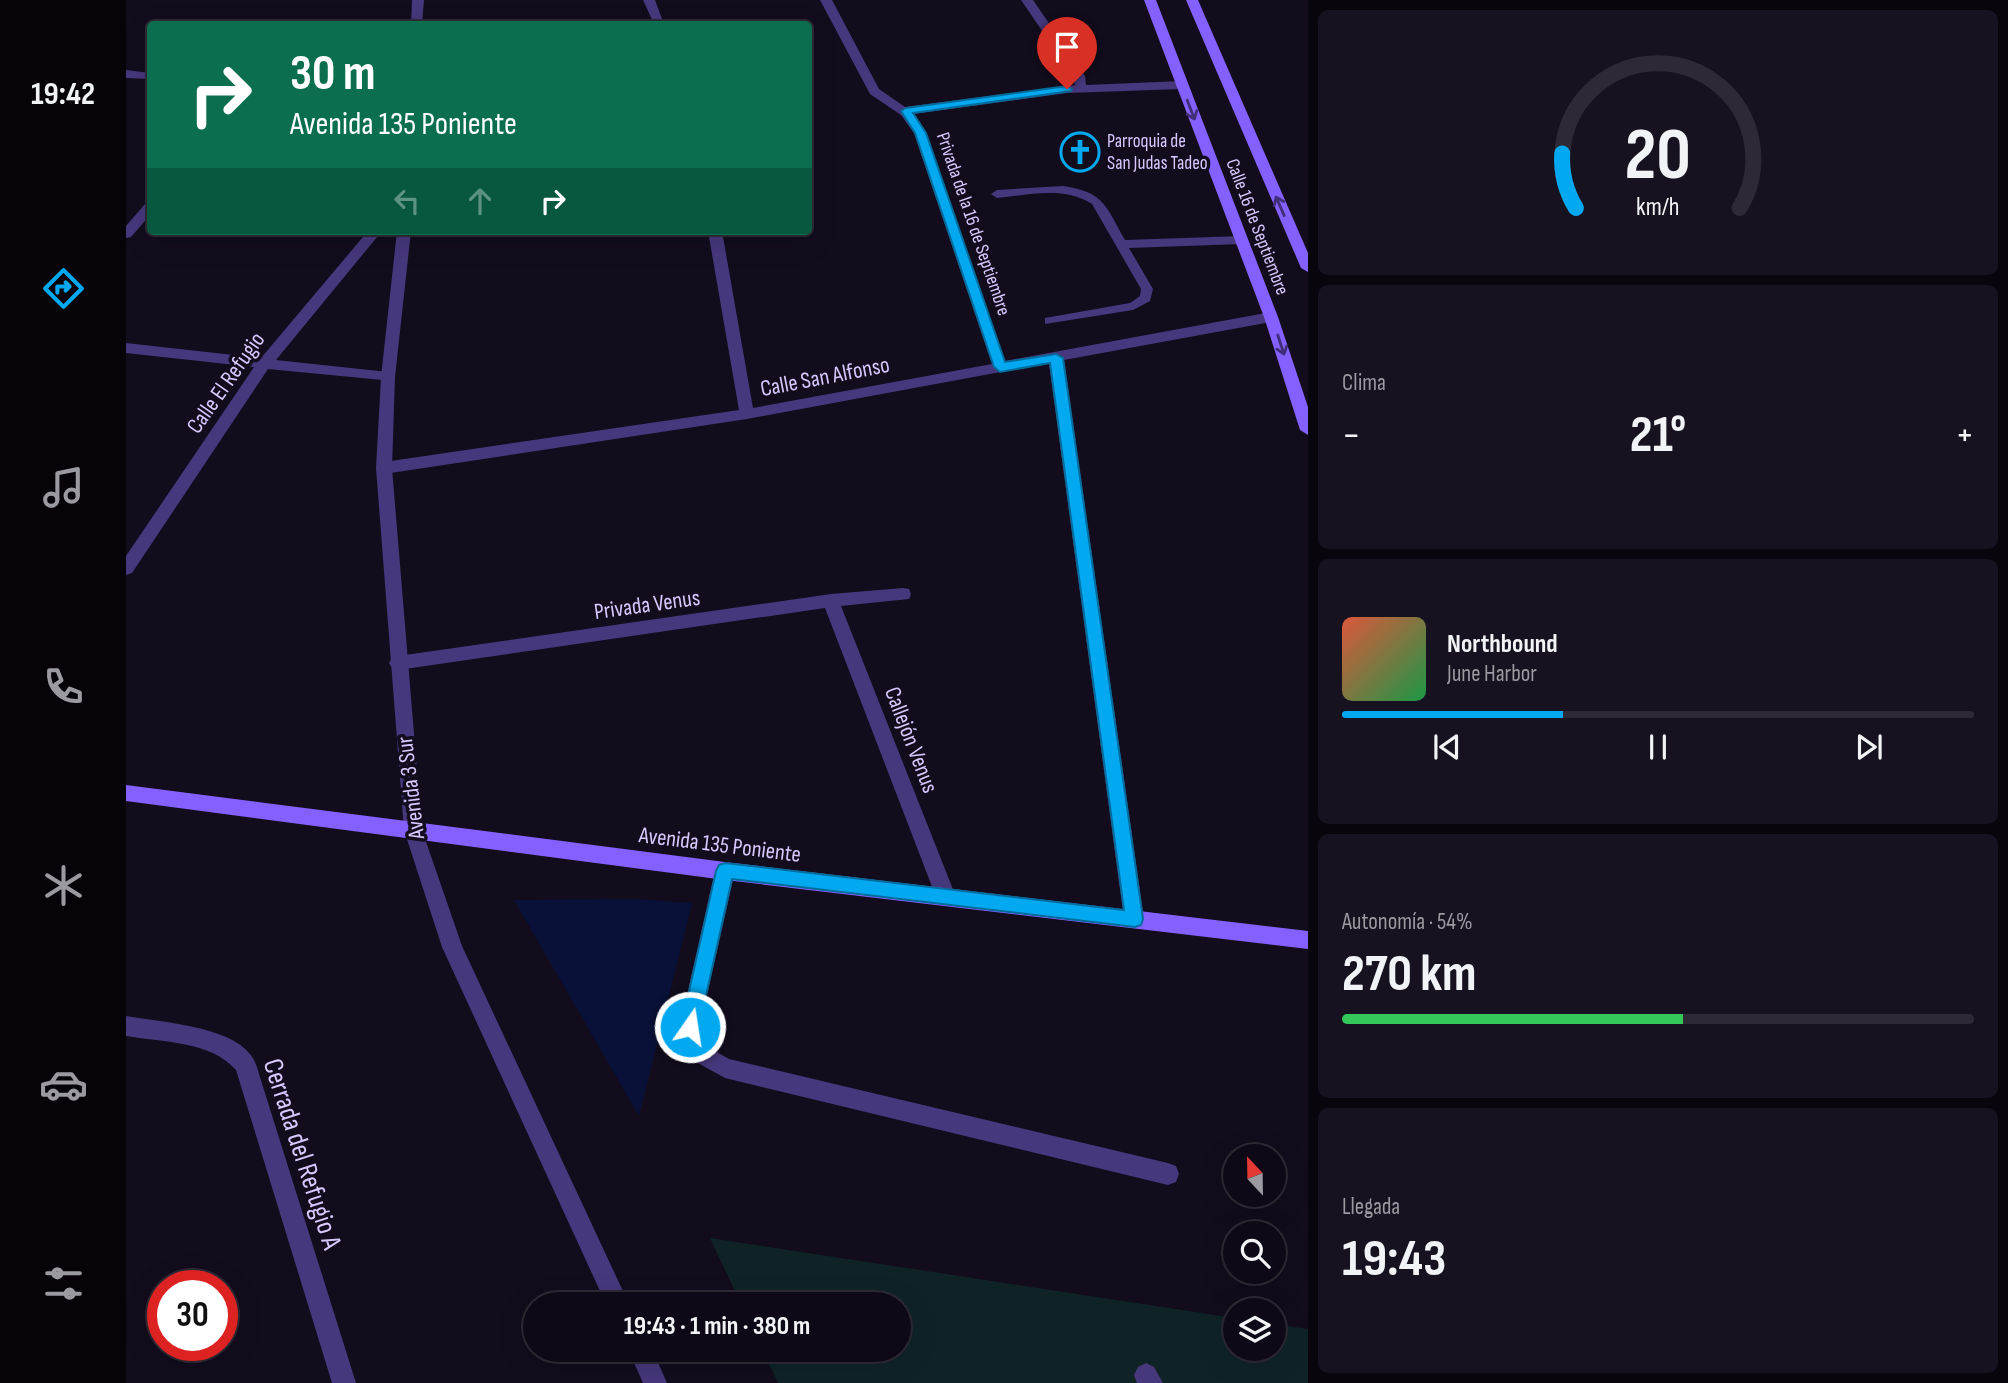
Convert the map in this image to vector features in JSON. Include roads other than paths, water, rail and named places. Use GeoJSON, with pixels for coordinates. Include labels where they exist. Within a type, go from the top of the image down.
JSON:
{"type":"FeatureCollection","features":[{"type":"Feature","properties":{"kind":"main road","name":"Calle 16 de Septiembre"},"geometry":{"type":"LineString","coordinates":[[1150,0],[1271,317],[1308,430]]}},
{"type":"Feature","properties":{"kind":"main road","name":"Calle 16 de Septiembre"},"geometry":{"type":"LineString","coordinates":[[1192,0],[1308,268]]}},
{"type":"Feature","properties":{"kind":"main road","name":"Avenida 135 Poniente"},"geometry":{"type":"LineString","coordinates":[[126,793],[725,871],[1308,940]]}},
{"type":"Feature","properties":{"kind":"street"},"geometry":{"type":"LineString","coordinates":[[417,21],[418,0]]}},
{"type":"Feature","properties":{"kind":"street"},"geometry":{"type":"LineString","coordinates":[[649,0],[658,21]]}},
{"type":"Feature","properties":{"kind":"street"},"geometry":{"type":"LineString","coordinates":[[827,0],[874,91],[886,103],[906,111],[1081,88],[1182,85]]}},
{"type":"Feature","properties":{"kind":"street"},"geometry":{"type":"LineString","coordinates":[[1027,0],[1079,76],[1081,88]]}},
{"type":"Feature","properties":{"kind":"street"},"geometry":{"type":"LineString","coordinates":[[126,74],[147,76]]}},
{"type":"Feature","properties":{"kind":"street","name":"Privada de la 16 de Septiembre"},"geometry":{"type":"LineString","coordinates":[[906,111],[920,133],[1000,367]]}},
{"type":"Feature","properties":{"kind":"street"},"geometry":{"type":"LineString","coordinates":[[126,234],[147,210]]}},
{"type":"Feature","properties":{"kind":"street","name":"Calle El Refugio"},"geometry":{"type":"LineString","coordinates":[[126,569],[264,364],[372,235]]}},
{"type":"Feature","properties":{"kind":"street","name":"Avenida 3 Sur"},"geometry":{"type":"LineString","coordinates":[[404,235],[388,377],[384,468],[413,830],[452,947],[612,1292]]}},
{"type":"Feature","properties":{"kind":"street"},"geometry":{"type":"LineString","coordinates":[[716,235],[747,414]]}},
{"type":"Feature","properties":{"kind":"street","name":"Calle San Alfonso"},"geometry":{"type":"LineString","coordinates":[[384,468],[747,414],[1271,317]]}},
{"type":"Feature","properties":{"kind":"street"},"geometry":{"type":"LineString","coordinates":[[126,348],[388,377]]}},
{"type":"Feature","properties":{"kind":"street"},"geometry":{"type":"LineString","coordinates":[[1056,358],[1135,919]]}},
{"type":"Feature","properties":{"kind":"street","name":"Privada Venus"},"geometry":{"type":"LineString","coordinates":[[398,663],[831,601],[903,594]]}},
{"type":"Feature","properties":{"kind":"street","name":"Callejón Venus"},"geometry":{"type":"LineString","coordinates":[[831,601],[946,897]]}},
{"type":"Feature","properties":{"kind":"street"},"geometry":{"type":"LineString","coordinates":[[725,871],[690,1027],[703,1055],[725,1068],[1168,1174]]}},
{"type":"Feature","properties":{"kind":"street","name":"Cerrada del Refugio A"},"geometry":{"type":"LineString","coordinates":[[126,1026],[200,1040],[227,1048],[242,1059],[249,1073],[344,1383]]}},
{"type":"Feature","properties":{"kind":"street"},"geometry":{"type":"LineString","coordinates":[[646,1362],[655,1383]]}},
{"type":"Feature","properties":{"kind":"lane"},"geometry":{"type":"LineString","coordinates":[[997,194],[1073,190],[1087,193],[1097,201],[1147,289],[1146,298],[1133,306],[1049,321]]}},
{"type":"Feature","properties":{"kind":"lane"},"geometry":{"type":"LineString","coordinates":[[1123,244],[1242,240]]}},
{"type":"Feature","properties":{"kind":"place","name":"Parroquia de San Judas Tadeo"},"geometry":{"type":"Point","coordinates":[1080,152]}}]}
